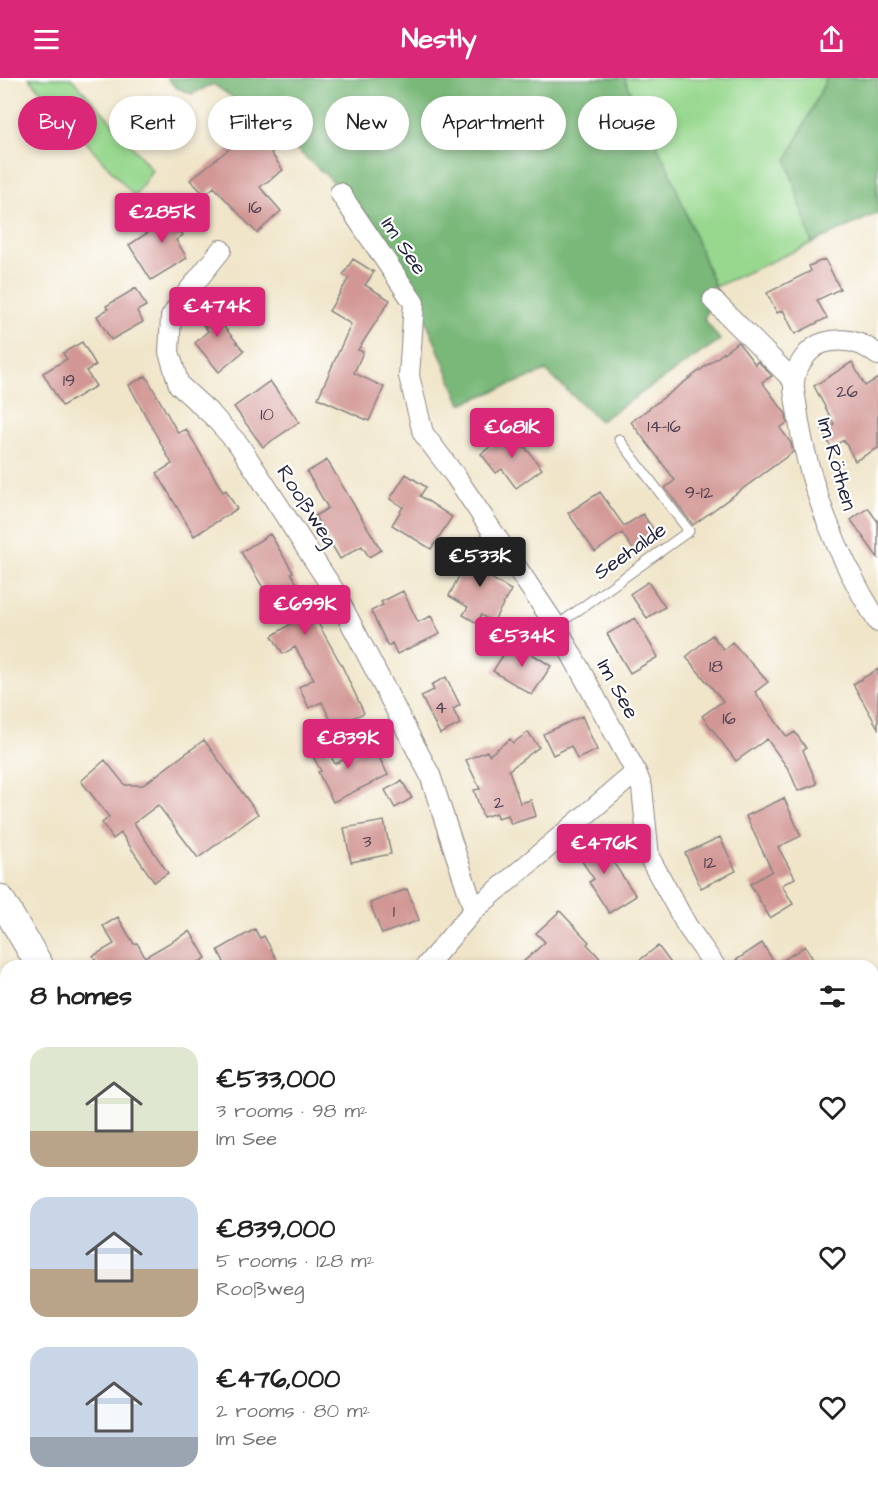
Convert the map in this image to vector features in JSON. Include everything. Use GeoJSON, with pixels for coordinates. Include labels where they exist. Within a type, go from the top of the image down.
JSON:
{"type":"FeatureCollection","features":[{"type":"Feature","properties":{"kind":"main road"},"geometry":{"type":"LineString","coordinates":[[0,898],[36,960]]}},
{"type":"Feature","properties":{"kind":"street","name":"Im See"},"geometry":{"type":"LineString","coordinates":[[340,193],[414,303],[409,376],[423,433],[456,477],[556,626],[636,772],[642,789],[649,856],[687,926],[711,960]]}},
{"type":"Feature","properties":{"kind":"street","name":"Rooßweg"},"geometry":{"type":"LineString","coordinates":[[221,250],[171,317],[169,352],[179,385],[212,415],[239,445],[333,589],[430,775],[474,910]]}},
{"type":"Feature","properties":{"kind":"street"},"geometry":{"type":"LineString","coordinates":[[713,300],[794,381],[802,360],[821,343],[846,339],[869,347],[878,355]]}},
{"type":"Feature","properties":{"kind":"street","name":"Im Röthen"},"geometry":{"type":"LineString","coordinates":[[794,381],[802,442],[833,536],[863,598],[878,622]]}},
{"type":"Feature","properties":{"kind":"street"},"geometry":{"type":"LineString","coordinates":[[431,960],[474,910],[636,772]]}},
{"type":"Feature","properties":{"kind":"lane","name":"Seehalde"},"geometry":{"type":"LineString","coordinates":[[556,626],[689,531],[619,440]]}},
{"type":"Feature","properties":{"kind":"green space"},"geometry":{"type":"Polygon","coordinates":[[[29,78],[71,78],[88,96],[45,96],[29,78]]]}},
{"type":"Feature","properties":{"kind":"green space"},"geometry":{"type":"Polygon","coordinates":[[[167,78],[624,78],[633,96],[578,96],[578,150],[659,150],[715,287],[704,319],[720,340],[600,421],[546,371],[461,404],[418,301],[335,183],[297,150],[313,150],[313,96],[230,96],[213,84],[192,94],[177,88],[167,78]]]}},
{"type":"Feature","properties":{"kind":"green space"},"geometry":{"type":"Polygon","coordinates":[[[624,78],[827,78],[787,160],[812,243],[715,287],[659,150],[677,150],[677,96],[633,96],[624,78]]]}},
{"type":"Feature","properties":{"kind":"green space"},"geometry":{"type":"Polygon","coordinates":[[[827,78],[878,78],[878,213],[812,243],[787,160],[827,78]]]}},
{"type":"Feature","properties":{"kind":"green space"},"geometry":{"type":"Polygon","coordinates":[[[97,106],[109,119],[109,150],[135,150],[152,170],[135,197],[93,150],[97,150],[97,106]]]}},
{"type":"Feature","properties":{"kind":"building"},"geometry":{"type":"Polygon","coordinates":[[[228,150],[275,150],[271,153],[283,170],[260,187],[281,211],[257,233],[214,187],[205,195],[190,180],[228,150]]]}},
{"type":"Feature","properties":{"kind":"building"},"geometry":{"type":"Polygon","coordinates":[[[178,204],[189,223],[179,229],[183,235],[176,240],[187,258],[151,280],[129,245],[158,226],[154,218],[178,204]]]}},
{"type":"Feature","properties":{"kind":"building"},"geometry":{"type":"Polygon","coordinates":[[[353,259],[374,272],[365,285],[390,300],[358,350],[363,352],[354,373],[384,387],[369,421],[318,398],[351,324],[329,311],[349,278],[343,275],[353,259]]]}},
{"type":"Feature","properties":{"kind":"building"},"geometry":{"type":"Polygon","coordinates":[[[825,259],[840,289],[817,300],[827,318],[795,334],[783,310],[777,313],[767,293],[811,271],[809,266],[825,259]]]}},
{"type":"Feature","properties":{"kind":"building"},"geometry":{"type":"Polygon","coordinates":[[[136,288],[146,306],[137,311],[143,322],[111,340],[97,316],[108,309],[106,306],[136,288]]]}},
{"type":"Feature","properties":{"kind":"building"},"geometry":{"type":"Polygon","coordinates":[[[211,300],[225,317],[220,322],[244,351],[219,372],[195,343],[208,331],[195,314],[211,300]]]}},
{"type":"Feature","properties":{"kind":"building"},"geometry":{"type":"Polygon","coordinates":[[[82,342],[96,365],[86,371],[96,386],[62,406],[43,373],[67,359],[63,353],[82,342]]]}},
{"type":"Feature","properties":{"kind":"building"},"geometry":{"type":"Polygon","coordinates":[[[738,342],[755,364],[758,361],[772,376],[762,382],[786,414],[787,423],[780,428],[791,443],[793,452],[693,525],[665,488],[675,480],[631,422],[738,342]]]}},
{"type":"Feature","properties":{"kind":"building"},"geometry":{"type":"Polygon","coordinates":[[[852,362],[865,386],[878,378],[878,448],[855,461],[844,440],[831,447],[822,430],[834,424],[814,386],[852,362]]]}},
{"type":"Feature","properties":{"kind":"building"},"geometry":{"type":"Polygon","coordinates":[[[146,376],[178,433],[186,429],[223,492],[226,490],[237,509],[194,536],[157,473],[172,464],[129,385],[146,376]]]}},
{"type":"Feature","properties":{"kind":"building"},"geometry":{"type":"Polygon","coordinates":[[[270,381],[299,422],[263,447],[234,407],[270,381]]]}},
{"type":"Feature","properties":{"kind":"building"},"geometry":{"type":"Polygon","coordinates":[[[512,430],[542,469],[516,488],[502,469],[496,473],[481,454],[512,430]]]}},
{"type":"Feature","properties":{"kind":"building"},"geometry":{"type":"Polygon","coordinates":[[[327,460],[381,550],[369,557],[362,546],[340,559],[315,516],[328,508],[307,472],[327,460]]]}},
{"type":"Feature","properties":{"kind":"building"},"geometry":{"type":"Polygon","coordinates":[[[406,474],[426,487],[420,496],[452,517],[431,549],[392,525],[403,507],[390,499],[406,474]]]}},
{"type":"Feature","properties":{"kind":"building"},"geometry":{"type":"Polygon","coordinates":[[[600,492],[624,526],[643,514],[659,539],[636,554],[622,533],[595,552],[568,513],[600,492]]]}},
{"type":"Feature","properties":{"kind":"building"},"geometry":{"type":"Polygon","coordinates":[[[868,508],[878,522],[878,558],[851,520],[868,508]]]}},
{"type":"Feature","properties":{"kind":"building"},"geometry":{"type":"Polygon","coordinates":[[[270,534],[293,572],[291,573],[342,666],[364,713],[334,727],[322,702],[309,708],[299,687],[314,679],[295,647],[283,654],[272,636],[295,621],[276,588],[267,594],[241,552],[270,534]]]}},
{"type":"Feature","properties":{"kind":"building"},"geometry":{"type":"Polygon","coordinates":[[[474,546],[498,561],[489,577],[511,590],[493,622],[481,615],[477,623],[463,615],[468,607],[449,596],[474,546]]]}},
{"type":"Feature","properties":{"kind":"building"},"geometry":{"type":"Polygon","coordinates":[[[648,582],[665,607],[647,618],[630,594],[648,582]]]}},
{"type":"Feature","properties":{"kind":"building"},"geometry":{"type":"Polygon","coordinates":[[[403,591],[418,622],[431,616],[440,634],[397,654],[392,643],[388,646],[371,611],[383,605],[381,602],[403,591]]]}},
{"type":"Feature","properties":{"kind":"building"},"geometry":{"type":"Polygon","coordinates":[[[635,618],[658,657],[630,673],[607,634],[635,618]]]}},
{"type":"Feature","properties":{"kind":"building"},"geometry":{"type":"Polygon","coordinates":[[[712,635],[724,650],[732,642],[768,682],[755,692],[787,737],[795,732],[806,748],[803,750],[817,784],[798,791],[789,770],[767,739],[736,761],[702,716],[723,701],[686,657],[712,635]]]}},
{"type":"Feature","properties":{"kind":"building"},"geometry":{"type":"Polygon","coordinates":[[[512,641],[551,666],[532,695],[493,671],[512,641]]]}},
{"type":"Feature","properties":{"kind":"building"},"geometry":{"type":"Polygon","coordinates":[[[878,669],[878,728],[853,684],[878,669]]]}},
{"type":"Feature","properties":{"kind":"building"},"geometry":{"type":"Polygon","coordinates":[[[446,677],[460,705],[453,709],[460,724],[440,734],[421,696],[434,690],[431,685],[446,677]]]}},
{"type":"Feature","properties":{"kind":"building"},"geometry":{"type":"Polygon","coordinates":[[[582,716],[597,750],[577,759],[571,746],[553,755],[543,734],[582,716]]]}},
{"type":"Feature","properties":{"kind":"building"},"geometry":{"type":"Polygon","coordinates":[[[528,732],[539,747],[509,770],[520,803],[531,800],[536,816],[511,824],[508,815],[497,818],[496,813],[483,817],[474,790],[480,789],[466,760],[487,751],[489,755],[510,739],[513,743],[528,732]]]}},
{"type":"Feature","properties":{"kind":"building"},"geometry":{"type":"Polygon","coordinates":[[[204,740],[258,814],[198,858],[158,805],[134,823],[168,873],[154,882],[121,833],[113,839],[102,823],[109,817],[81,781],[105,760],[125,785],[143,785],[204,740]]]}},
{"type":"Feature","properties":{"kind":"building"},"geometry":{"type":"Polygon","coordinates":[[[322,740],[335,764],[373,745],[388,775],[333,802],[318,772],[321,771],[308,747],[322,740]]]}},
{"type":"Feature","properties":{"kind":"building"},"geometry":{"type":"Polygon","coordinates":[[[402,781],[412,798],[395,808],[385,790],[402,781]]]}},
{"type":"Feature","properties":{"kind":"building"},"geometry":{"type":"Polygon","coordinates":[[[784,798],[801,836],[778,847],[795,878],[782,885],[793,904],[770,918],[750,884],[772,871],[746,816],[784,798]]]}},
{"type":"Feature","properties":{"kind":"building"},"geometry":{"type":"Polygon","coordinates":[[[384,821],[391,854],[351,862],[344,828],[384,821]]]}},
{"type":"Feature","properties":{"kind":"building"},"geometry":{"type":"Polygon","coordinates":[[[594,834],[636,896],[609,913],[589,882],[594,879],[573,848],[594,834]]]}},
{"type":"Feature","properties":{"kind":"building"},"geometry":{"type":"Polygon","coordinates":[[[720,837],[736,871],[701,888],[685,853],[720,837]]]}},
{"type":"Feature","properties":{"kind":"building"},"geometry":{"type":"Polygon","coordinates":[[[407,889],[419,920],[382,934],[370,903],[407,889]]]}},
{"type":"Feature","properties":{"kind":"building"},"geometry":{"type":"Polygon","coordinates":[[[560,911],[589,942],[587,944],[602,960],[526,960],[545,942],[536,933],[560,911]]]}},
{"type":"Feature","properties":{"kind":"building"},"geometry":{"type":"Polygon","coordinates":[[[118,917],[134,944],[137,943],[145,957],[190,931],[206,958],[202,960],[95,960],[93,956],[114,944],[103,926],[118,917]]]}},
{"type":"Feature","properties":{"kind":"building"},"geometry":{"type":"Polygon","coordinates":[[[255,929],[260,938],[264,936],[277,960],[223,960],[218,950],[255,929]]]}},
{"type":"Feature","properties":{"kind":"building"},"geometry":{"type":"Polygon","coordinates":[[[762,943],[773,960],[736,960],[762,943]]]}},
{"type":"Feature","properties":{"kind":"building"},"geometry":{"type":"Polygon","coordinates":[[[658,946],[668,960],[640,960],[658,946]]]}},
{"type":"Feature","properties":{"kind":"building"},"geometry":{"type":"Polygon","coordinates":[[[805,946],[813,960],[784,960],[805,946]]]}}]}
